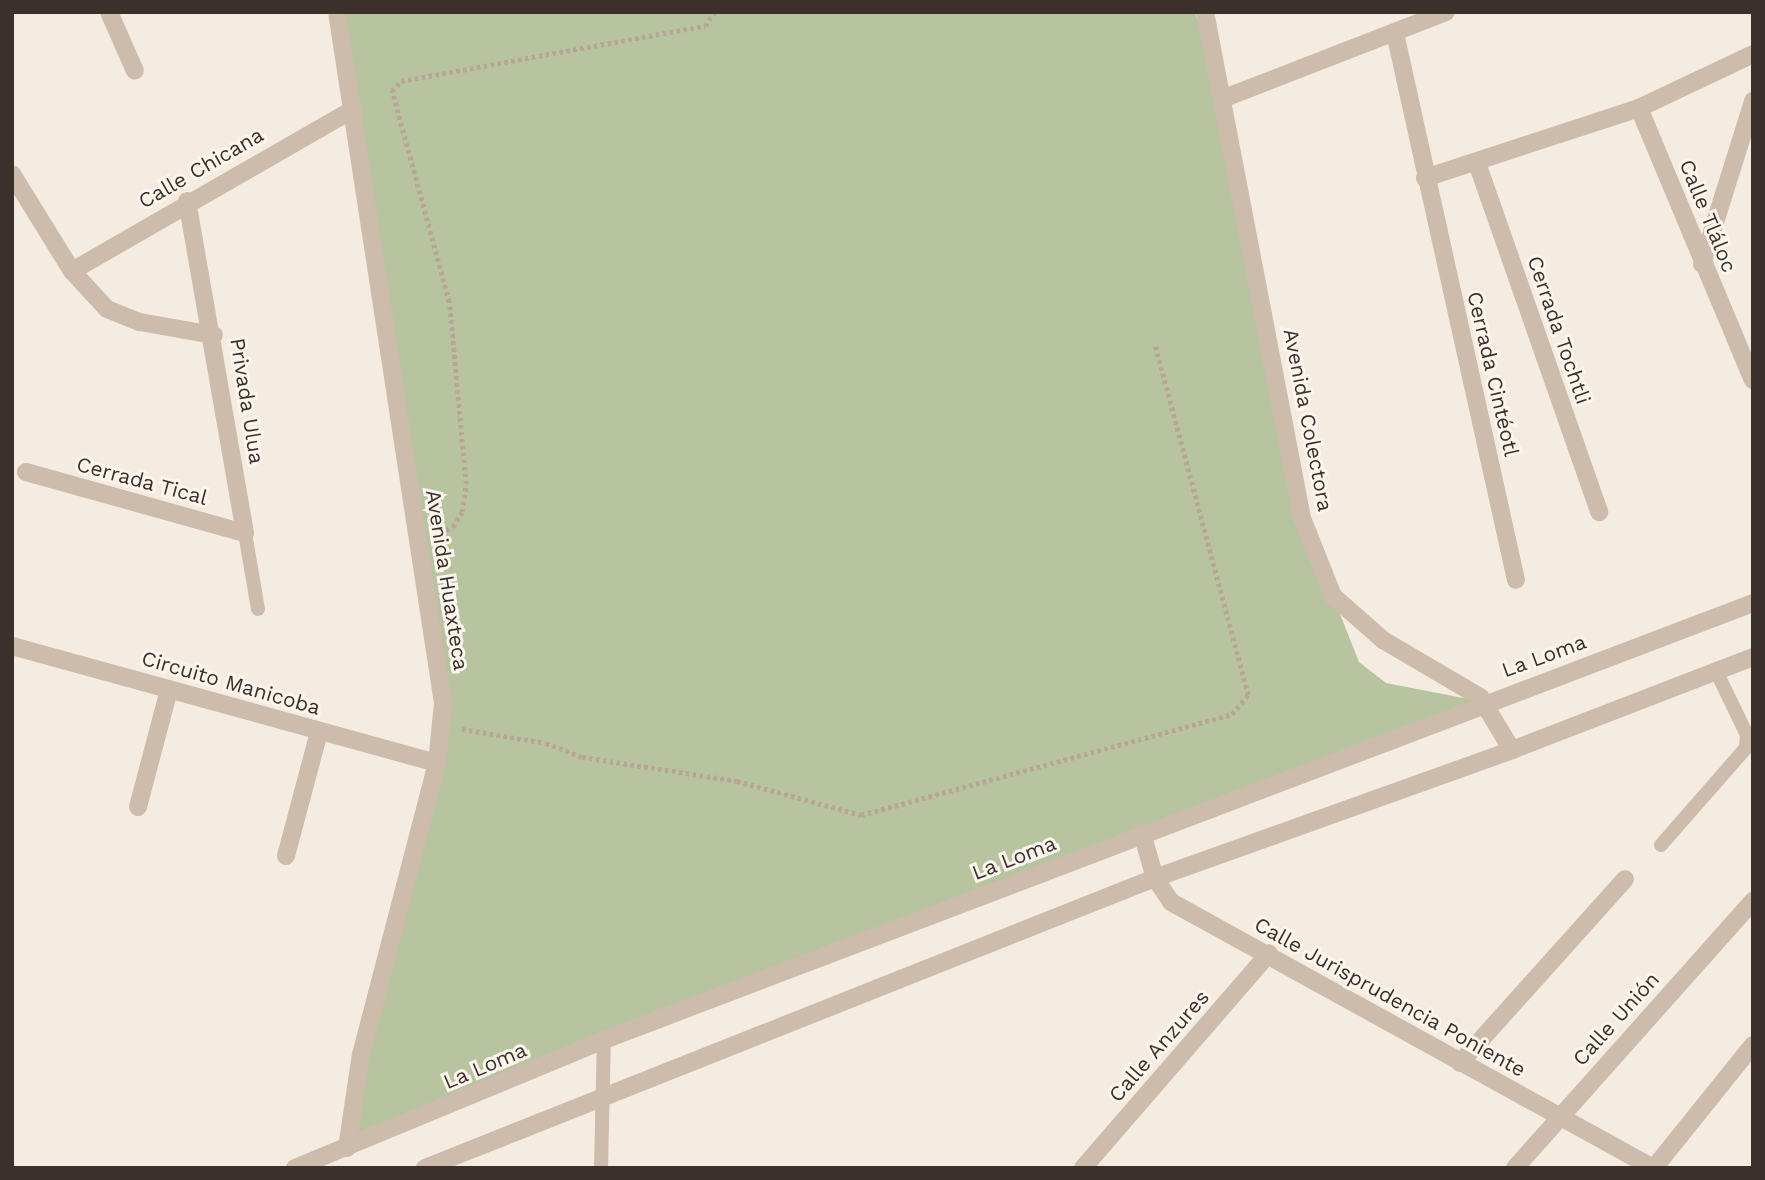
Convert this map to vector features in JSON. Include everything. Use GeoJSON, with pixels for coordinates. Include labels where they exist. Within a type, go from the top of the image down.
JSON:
{"type":"FeatureCollection","features":[{"type":"Feature","properties":{"kind":"street"},"geometry":{"type":"LineString","coordinates":[[109,12],[123,34],[135,71]]}},
{"type":"Feature","properties":{"kind":"street"},"geometry":{"type":"LineString","coordinates":[[123,34],[124,12]]}},
{"type":"Feature","properties":{"kind":"street","name":"Avenida Huaxteca"},"geometry":{"type":"LineString","coordinates":[[337,12],[443,703],[437,763],[361,1054],[347,1148]]}},
{"type":"Feature","properties":{"kind":"street","name":"Avenida Colectora"},"geometry":{"type":"LineString","coordinates":[[1205,12],[1302,518],[1333,596],[1383,640],[1484,702],[1512,750]]}},
{"type":"Feature","properties":{"kind":"street"},"geometry":{"type":"LineString","coordinates":[[1223,99],[1395,33],[1410,19],[1446,12]]}},
{"type":"Feature","properties":{"kind":"street","name":"Cerrada Cintéotl"},"geometry":{"type":"LineString","coordinates":[[1395,33],[1516,580]]}},
{"type":"Feature","properties":{"kind":"street"},"geometry":{"type":"LineString","coordinates":[[1425,178],[1639,108],[1753,54]]}},
{"type":"Feature","properties":{"kind":"street"},"geometry":{"type":"LineString","coordinates":[[1702,264],[1753,101]]}},
{"type":"Feature","properties":{"kind":"street","name":"Calle Tláloc"},"geometry":{"type":"LineString","coordinates":[[1639,108],[1702,264],[1753,380]]}},
{"type":"Feature","properties":{"kind":"street","name":"Calle Chicana"},"geometry":{"type":"LineString","coordinates":[[72,271],[187,201],[354,109]]}},
{"type":"Feature","properties":{"kind":"street","name":"Cerrada Tochtli"},"geometry":{"type":"LineString","coordinates":[[1477,163],[1599,512]]}},
{"type":"Feature","properties":{"kind":"street"},"geometry":{"type":"LineString","coordinates":[[12,174],[72,271],[107,309],[140,322],[214,335]]}},
{"type":"Feature","properties":{"kind":"street","name":"Privada Ulua"},"geometry":{"type":"LineString","coordinates":[[187,201],[214,335],[245,533]]}},
{"type":"Feature","properties":{"kind":"street","name":"Cerrada Tical"},"geometry":{"type":"LineString","coordinates":[[26,472],[245,533]]}},
{"type":"Feature","properties":{"kind":"street","name":"La Loma"},"geometry":{"type":"LineString","coordinates":[[295,1168],[604,1040],[1484,702],[1753,603]]}},
{"type":"Feature","properties":{"kind":"street","name":"Circuito Manicoba"},"geometry":{"type":"LineString","coordinates":[[12,646],[437,763]]}},
{"type":"Feature","properties":{"kind":"street"},"geometry":{"type":"LineString","coordinates":[[425,1168],[1154,877],[1512,750],[1753,657]]}},
{"type":"Feature","properties":{"kind":"street"},"geometry":{"type":"LineString","coordinates":[[138,807],[169,690]]}},
{"type":"Feature","properties":{"kind":"street"},"geometry":{"type":"LineString","coordinates":[[286,856],[319,732]]}},
{"type":"Feature","properties":{"kind":"street","name":"Calle Jurisprudencia Poniente"},"geometry":{"type":"LineString","coordinates":[[1142,833],[1154,877],[1171,902],[1269,953],[1558,1118],[1653,1168]]}},
{"type":"Feature","properties":{"kind":"street"},"geometry":{"type":"LineString","coordinates":[[1460,1063],[1625,879]]}},
{"type":"Feature","properties":{"kind":"street","name":"Calle Unión"},"geometry":{"type":"LineString","coordinates":[[1515,1168],[1753,901]]}},
{"type":"Feature","properties":{"kind":"street","name":"Calle Anzures"},"geometry":{"type":"LineString","coordinates":[[1083,1168],[1269,953]]}},
{"type":"Feature","properties":{"kind":"street"},"geometry":{"type":"LineString","coordinates":[[1653,1168],[1753,1045]]}},
{"type":"Feature","properties":{"kind":"lane","name":"Privada Ulua"},"geometry":{"type":"LineString","coordinates":[[245,533],[258,610]]}},
{"type":"Feature","properties":{"kind":"lane"},"geometry":{"type":"LineString","coordinates":[[1661,845],[1746,748],[1747,735],[1716,671]]}},
{"type":"Feature","properties":{"kind":"lane"},"geometry":{"type":"LineString","coordinates":[[601,1168],[604,1040]]}},
{"type":"Feature","properties":{"kind":"path"},"geometry":{"type":"LineString","coordinates":[[418,539],[453,527],[462,512],[466,484],[449,302],[392,91],[401,81],[705,26],[715,12]]}},
{"type":"Feature","properties":{"kind":"path"},"geometry":{"type":"LineString","coordinates":[[440,725],[546,743],[582,757],[737,781],[861,815],[1232,714],[1248,695],[1156,345]]}},
{"type":"Feature","properties":{"kind":"green space"},"geometry":{"type":"Polygon","coordinates":[[[337,12],[1195,12],[1222,99],[1302,518],[1359,662],[1386,683],[1484,702],[347,1148],[443,703],[337,12]]]}}]}
